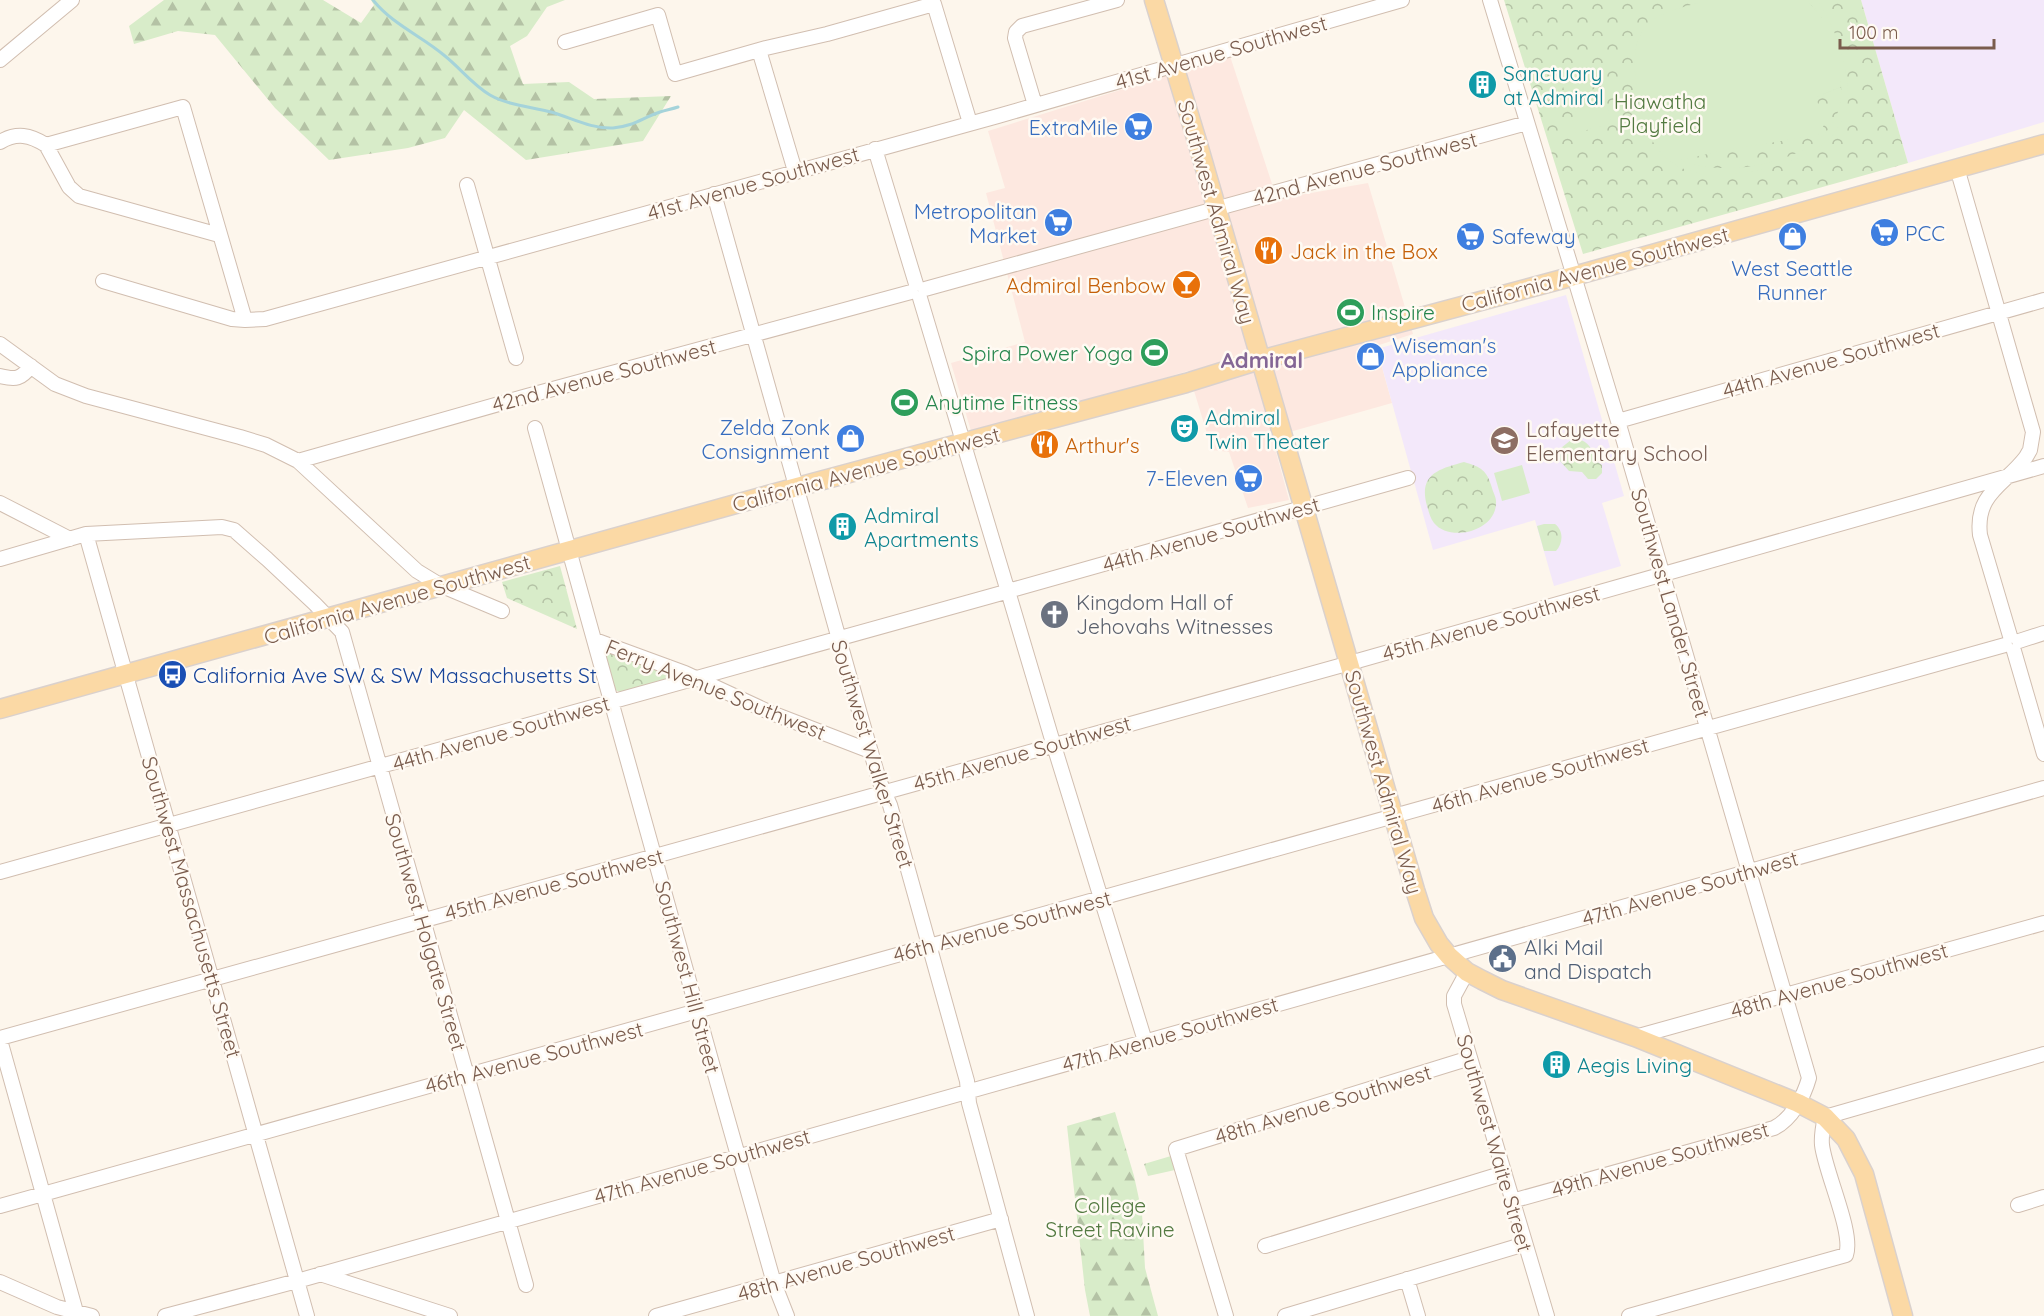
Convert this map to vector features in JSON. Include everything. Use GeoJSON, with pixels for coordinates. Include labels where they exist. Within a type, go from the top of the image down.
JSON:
{"type":"FeatureCollection","features":[{"type":"Feature","properties":{"kind":"main road","name":"Southwest Admiral Way"},"geometry":{"type":"LineString","coordinates":[[1157,1],[1393,817],[1424,918],[1430,930],[1449,956],[1467,972],[1502,990],[1635,1037],[1798,1103],[1825,1117],[1846,1140],[1864,1174],[1900,1315]]}},
{"type":"Feature","properties":{"kind":"main road","name":"California Avenue Southwest"},"geometry":{"type":"LineString","coordinates":[[0,709],[440,585],[1574,276],[2044,144]]}},
{"type":"Feature","properties":{"kind":"street"},"geometry":{"type":"LineString","coordinates":[[0,60],[72,0]]}},
{"type":"Feature","properties":{"kind":"street"},"geometry":{"type":"LineString","coordinates":[[1035,105],[1015,38],[1016,32],[1022,26],[1117,0]]}},
{"type":"Feature","properties":{"kind":"street","name":"41st Avenue Southwest"},"geometry":{"type":"LineString","coordinates":[[103,281],[232,319],[265,319],[875,150],[1402,0]]}},
{"type":"Feature","properties":{"kind":"street","name":"Southwest Lander Street"},"geometry":{"type":"LineString","coordinates":[[1490,0],[1618,421],[1809,1078],[1798,1103]]}},
{"type":"Feature","properties":{"kind":"street"},"geometry":{"type":"LineString","coordinates":[[565,42],[658,15],[675,74],[934,4],[970,123]]}},
{"type":"Feature","properties":{"kind":"street"},"geometry":{"type":"LineString","coordinates":[[759,50],[795,171]]}},
{"type":"Feature","properties":{"kind":"street"},"geometry":{"type":"LineString","coordinates":[[46,145],[183,107],[245,320]]}},
{"type":"Feature","properties":{"kind":"street","name":"42nd Avenue Southwest"},"geometry":{"type":"LineString","coordinates":[[298,461],[527,396],[1527,123]]}},
{"type":"Feature","properties":{"kind":"street"},"geometry":{"type":"LineString","coordinates":[[0,142],[22,135],[32,137],[46,145],[69,187],[79,196],[219,235]]}},
{"type":"Feature","properties":{"kind":"street"},"geometry":{"type":"LineString","coordinates":[[875,150],[1053,744],[1145,1041]]}},
{"type":"Feature","properties":{"kind":"street"},"geometry":{"type":"LineString","coordinates":[[1957,168],[2033,432],[2030,450],[2026,457],[1990,492],[1984,502],[1978,524],[2044,754]]}},
{"type":"Feature","properties":{"kind":"street"},"geometry":{"type":"LineString","coordinates":[[466,184],[516,358]]}},
{"type":"Feature","properties":{"kind":"street","name":"Southwest Walker Street"},"geometry":{"type":"LineString","coordinates":[[714,194],[870,751],[890,805],[967,1081],[969,1103],[1028,1316]]}},
{"type":"Feature","properties":{"kind":"street","name":"44th Avenue Southwest"},"geometry":{"type":"LineString","coordinates":[[1618,421],[2044,300]]}},
{"type":"Feature","properties":{"kind":"street"},"geometry":{"type":"LineString","coordinates":[[0,344],[55,384],[86,396],[240,436],[266,445],[298,461],[417,571],[440,585],[502,611]]}},
{"type":"Feature","properties":{"kind":"street"},"geometry":{"type":"LineString","coordinates":[[0,376],[20,378],[31,366]]}},
{"type":"Feature","properties":{"kind":"street","name":"Southwest Hill Street"},"geometry":{"type":"LineString","coordinates":[[535,428],[774,1283],[787,1316]]}},
{"type":"Feature","properties":{"kind":"street","name":"45th Avenue Southwest"},"geometry":{"type":"LineString","coordinates":[[0,1039],[1350,663],[2044,466]]}},
{"type":"Feature","properties":{"kind":"street","name":"44th Avenue Southwest"},"geometry":{"type":"LineString","coordinates":[[0,872],[1408,478]]}},
{"type":"Feature","properties":{"kind":"street"},"geometry":{"type":"LineString","coordinates":[[0,503],[70,539]]}},
{"type":"Feature","properties":{"kind":"street","name":"Southwest Holgate Street"},"geometry":{"type":"LineString","coordinates":[[86,534],[206,527],[234,530],[329,617],[342,632],[526,1285]]}},
{"type":"Feature","properties":{"kind":"street"},"geometry":{"type":"LineString","coordinates":[[0,559],[86,534]]}},
{"type":"Feature","properties":{"kind":"street","name":"Southwest Massachusetts Street"},"geometry":{"type":"LineString","coordinates":[[86,534],[308,1316]]}},
{"type":"Feature","properties":{"kind":"street","name":"46th Avenue Southwest"},"geometry":{"type":"LineString","coordinates":[[0,1206],[2044,633]]}},
{"type":"Feature","properties":{"kind":"street","name":"Ferry Avenue Southwest"},"geometry":{"type":"LineString","coordinates":[[595,640],[696,678],[769,712],[870,751]]}},
{"type":"Feature","properties":{"kind":"street","name":"47th Avenue Southwest"},"geometry":{"type":"LineString","coordinates":[[165,1316],[297,1281],[2044,788]]}},
{"type":"Feature","properties":{"kind":"street","name":"48th Avenue Southwest"},"geometry":{"type":"LineString","coordinates":[[1635,1037],[2044,923]]}},
{"type":"Feature","properties":{"kind":"street","name":"Southwest Waite Street"},"geometry":{"type":"LineString","coordinates":[[1467,972],[1454,996],[1454,1004],[1547,1316]]}},
{"type":"Feature","properties":{"kind":"street"},"geometry":{"type":"LineString","coordinates":[[0,1039],[76,1312]]}},
{"type":"Feature","properties":{"kind":"street"},"geometry":{"type":"LineString","coordinates":[[1629,1316],[1847,1253],[1847,1234],[1822,1143],[1825,1117],[2044,1054]]}},
{"type":"Feature","properties":{"kind":"street","name":"48th Avenue Southwest"},"geometry":{"type":"LineString","coordinates":[[1226,1316],[1176,1149],[1470,1059]]}},
{"type":"Feature","properties":{"kind":"street","name":"49th Avenue Southwest"},"geometry":{"type":"LineString","coordinates":[[1512,1201],[1774,1128],[1783,1124],[1798,1103]]}},
{"type":"Feature","properties":{"kind":"street"},"geometry":{"type":"LineString","coordinates":[[1265,1246],[1504,1173]]}},
{"type":"Feature","properties":{"kind":"street"},"geometry":{"type":"LineString","coordinates":[[2018,1205],[2044,1197]]}},
{"type":"Feature","properties":{"kind":"street","name":"48th Avenue Southwest"},"geometry":{"type":"LineString","coordinates":[[657,1316],[1001,1219]]}},
{"type":"Feature","properties":{"kind":"street"},"geometry":{"type":"LineString","coordinates":[[1288,1315],[1525,1244]]}},
{"type":"Feature","properties":{"kind":"street"},"geometry":{"type":"LineString","coordinates":[[320,1274],[450,1316]]}},
{"type":"Feature","properties":{"kind":"street"},"geometry":{"type":"LineString","coordinates":[[1407,1279],[1419,1316]]}},
{"type":"Feature","properties":{"kind":"street"},"geometry":{"type":"LineString","coordinates":[[0,1282],[57,1307],[92,1316]]}},
{"type":"Feature","properties":{"kind":"shaded area"},"geometry":{"type":"Polygon","coordinates":[[[1861,0],[2044,0],[2044,122],[1908,163],[1861,0]]]}},
{"type":"Feature","properties":{"kind":"shaded area"},"geometry":{"type":"Polygon","coordinates":[[[1230,56],[1277,199],[1368,183],[1413,334],[1376,346],[1392,403],[1272,437],[1289,500],[1248,508],[1229,452],[1212,450],[1188,371],[1070,406],[971,431],[951,363],[1025,342],[986,193],[1005,188],[988,131],[1230,56]]]}},
{"type":"Feature","properties":{"kind":"shaded area","name":"Lafayette Elementary School"},"geometry":{"type":"Polygon","coordinates":[[[1566,295],[1624,496],[1602,503],[1621,566],[1554,586],[1535,520],[1433,550],[1377,349],[1566,295]]]}},
{"type":"Feature","properties":{"kind":"green space"},"geometry":{"type":"Polygon","coordinates":[[[164,0],[323,0],[361,23],[374,5],[371,0],[565,0],[547,7],[527,36],[510,46],[523,84],[569,82],[594,99],[671,96],[643,141],[526,160],[464,110],[445,138],[408,148],[329,160],[275,108],[215,35],[178,31],[134,44],[129,26],[164,0]]]}},
{"type":"Feature","properties":{"kind":"green space","name":"Hiawatha Playfield"},"geometry":{"type":"Polygon","coordinates":[[[1504,0],[1861,0],[1908,163],[1583,254],[1504,0]]]}},
{"type":"Feature","properties":{"kind":"green space"},"geometry":{"type":"Polygon","coordinates":[[[1710,0],[1807,0],[1822,18],[1809,0],[1817,0],[1836,35],[1847,82],[1847,107],[1832,135],[1821,146],[1807,154],[1761,170],[1717,175],[1697,173],[1671,162],[1654,144],[1648,133],[1640,108],[1635,72],[1639,38],[1646,27],[1654,19],[1679,8],[1710,0]],[[1841,87],[1816,97],[1824,125],[1818,135],[1725,150],[1681,160],[1716,168],[1737,168],[1779,160],[1798,152],[1814,143],[1832,125],[1838,112],[1841,87]]]}},
{"type":"Feature","properties":{"kind":"green space"},"geometry":{"type":"Polygon","coordinates":[[[1595,66],[1600,82],[1565,93],[1560,77],[1595,66]]]}},
{"type":"Feature","properties":{"kind":"green space"},"geometry":{"type":"Polygon","coordinates":[[[1601,87],[1606,103],[1570,113],[1566,97],[1601,87]]]}},
{"type":"Feature","properties":{"kind":"green space"},"geometry":{"type":"Polygon","coordinates":[[[1607,107],[1612,123],[1576,133],[1572,117],[1607,107]]]}},
{"type":"Feature","properties":{"kind":"green space"},"geometry":{"type":"Polygon","coordinates":[[[1578,439],[1589,446],[1593,459],[1602,465],[1602,473],[1596,479],[1588,479],[1582,472],[1569,471],[1560,461],[1561,448],[1571,440],[1578,439]]]}},
{"type":"Feature","properties":{"kind":"green space"},"geometry":{"type":"Polygon","coordinates":[[[1464,462],[1479,468],[1488,477],[1496,499],[1495,511],[1489,520],[1472,531],[1451,532],[1441,529],[1434,523],[1427,506],[1425,487],[1428,480],[1439,471],[1464,462]]]}},
{"type":"Feature","properties":{"kind":"green space"},"geometry":{"type":"Polygon","coordinates":[[[1522,465],[1530,493],[1502,501],[1494,473],[1522,465]]]}},
{"type":"Feature","properties":{"kind":"green space"},"geometry":{"type":"Polygon","coordinates":[[[1555,524],[1560,530],[1561,541],[1556,551],[1544,551],[1537,526],[1555,524]]]}},
{"type":"Feature","properties":{"kind":"green space"},"geometry":{"type":"Polygon","coordinates":[[[560,566],[577,629],[507,598],[502,582],[560,566]]]}},
{"type":"Feature","properties":{"kind":"green space"},"geometry":{"type":"Polygon","coordinates":[[[603,650],[672,673],[677,677],[622,693],[613,689],[603,650]]]}},
{"type":"Feature","properties":{"kind":"green space","name":"College Street Ravine"},"geometry":{"type":"Polygon","coordinates":[[[1115,1112],[1134,1176],[1142,1213],[1145,1268],[1158,1316],[1090,1316],[1085,1290],[1067,1126],[1115,1112]]]}},
{"type":"Feature","properties":{"kind":"green space"},"geometry":{"type":"Polygon","coordinates":[[[1171,1156],[1175,1170],[1148,1176],[1144,1164],[1171,1156]]]}},
{"type":"Feature","properties":{"kind":"waterway"},"geometry":{"type":"LineString","coordinates":[[373,0],[389,16],[445,56],[484,91],[504,101],[605,128],[627,126],[678,107]]}},
{"type":"Feature","properties":{"kind":"place","name":"Sanctuary at Admiral"},"geometry":{"type":"Point","coordinates":[1482,85]}},
{"type":"Feature","properties":{"kind":"place","name":"ExtraMile"},"geometry":{"type":"Point","coordinates":[1139,127]}},
{"type":"Feature","properties":{"kind":"place","name":"Metropolitan Market"},"geometry":{"type":"Point","coordinates":[1058,223]}},
{"type":"Feature","properties":{"kind":"place","name":"PCC"},"geometry":{"type":"Point","coordinates":[1884,233]}},
{"type":"Feature","properties":{"kind":"place","name":"Safeway"},"geometry":{"type":"Point","coordinates":[1471,236]}},
{"type":"Feature","properties":{"kind":"place","name":"West Seattle Runner"},"geometry":{"type":"Point","coordinates":[1792,237]}},
{"type":"Feature","properties":{"kind":"place","name":"Jack in the Box"},"geometry":{"type":"Point","coordinates":[1269,251]}},
{"type":"Feature","properties":{"kind":"place","name":"Admiral Benbow"},"geometry":{"type":"Point","coordinates":[1187,285]}},
{"type":"Feature","properties":{"kind":"place","name":"Inspire"},"geometry":{"type":"Point","coordinates":[1350,312]}},
{"type":"Feature","properties":{"kind":"place","name":"Spira Power Yoga"},"geometry":{"type":"Point","coordinates":[1154,353]}},
{"type":"Feature","properties":{"kind":"place","name":"Wiseman's Appliance"},"geometry":{"type":"Point","coordinates":[1371,357]}},
{"type":"Feature","properties":{"kind":"place","name":"Anytime Fitness"},"geometry":{"type":"Point","coordinates":[904,402]}},
{"type":"Feature","properties":{"kind":"place","name":"Admiral Twin Theater"},"geometry":{"type":"Point","coordinates":[1184,429]}},
{"type":"Feature","properties":{"kind":"place","name":"Zelda Zonk Consignment"},"geometry":{"type":"Point","coordinates":[851,439]}},
{"type":"Feature","properties":{"kind":"place","name":"Lafayette Elementary School"},"geometry":{"type":"Point","coordinates":[1505,441]}},
{"type":"Feature","properties":{"kind":"place","name":"Arthur's"},"geometry":{"type":"Point","coordinates":[1044,445]}},
{"type":"Feature","properties":{"kind":"place","name":"7-Eleven"},"geometry":{"type":"Point","coordinates":[1249,478]}},
{"type":"Feature","properties":{"kind":"place","name":"Admiral Apartments"},"geometry":{"type":"Point","coordinates":[843,527]}},
{"type":"Feature","properties":{"kind":"place","name":"Kingdom Hall of Jehovahs Witnesses"},"geometry":{"type":"Point","coordinates":[1055,614]}},
{"type":"Feature","properties":{"kind":"place","name":"California Ave SW & SW Massachusetts St"},"geometry":{"type":"Point","coordinates":[172,675]}},
{"type":"Feature","properties":{"kind":"place","name":"Alki Mail and Dispatch"},"geometry":{"type":"Point","coordinates":[1503,959]}},
{"type":"Feature","properties":{"kind":"place","name":"Aegis Living"},"geometry":{"type":"Point","coordinates":[1556,1065]}},
{"type":"Feature","properties":{"kind":"district","name":"Admiral"},"geometry":{"type":"Point","coordinates":[1262,360]}}]}
